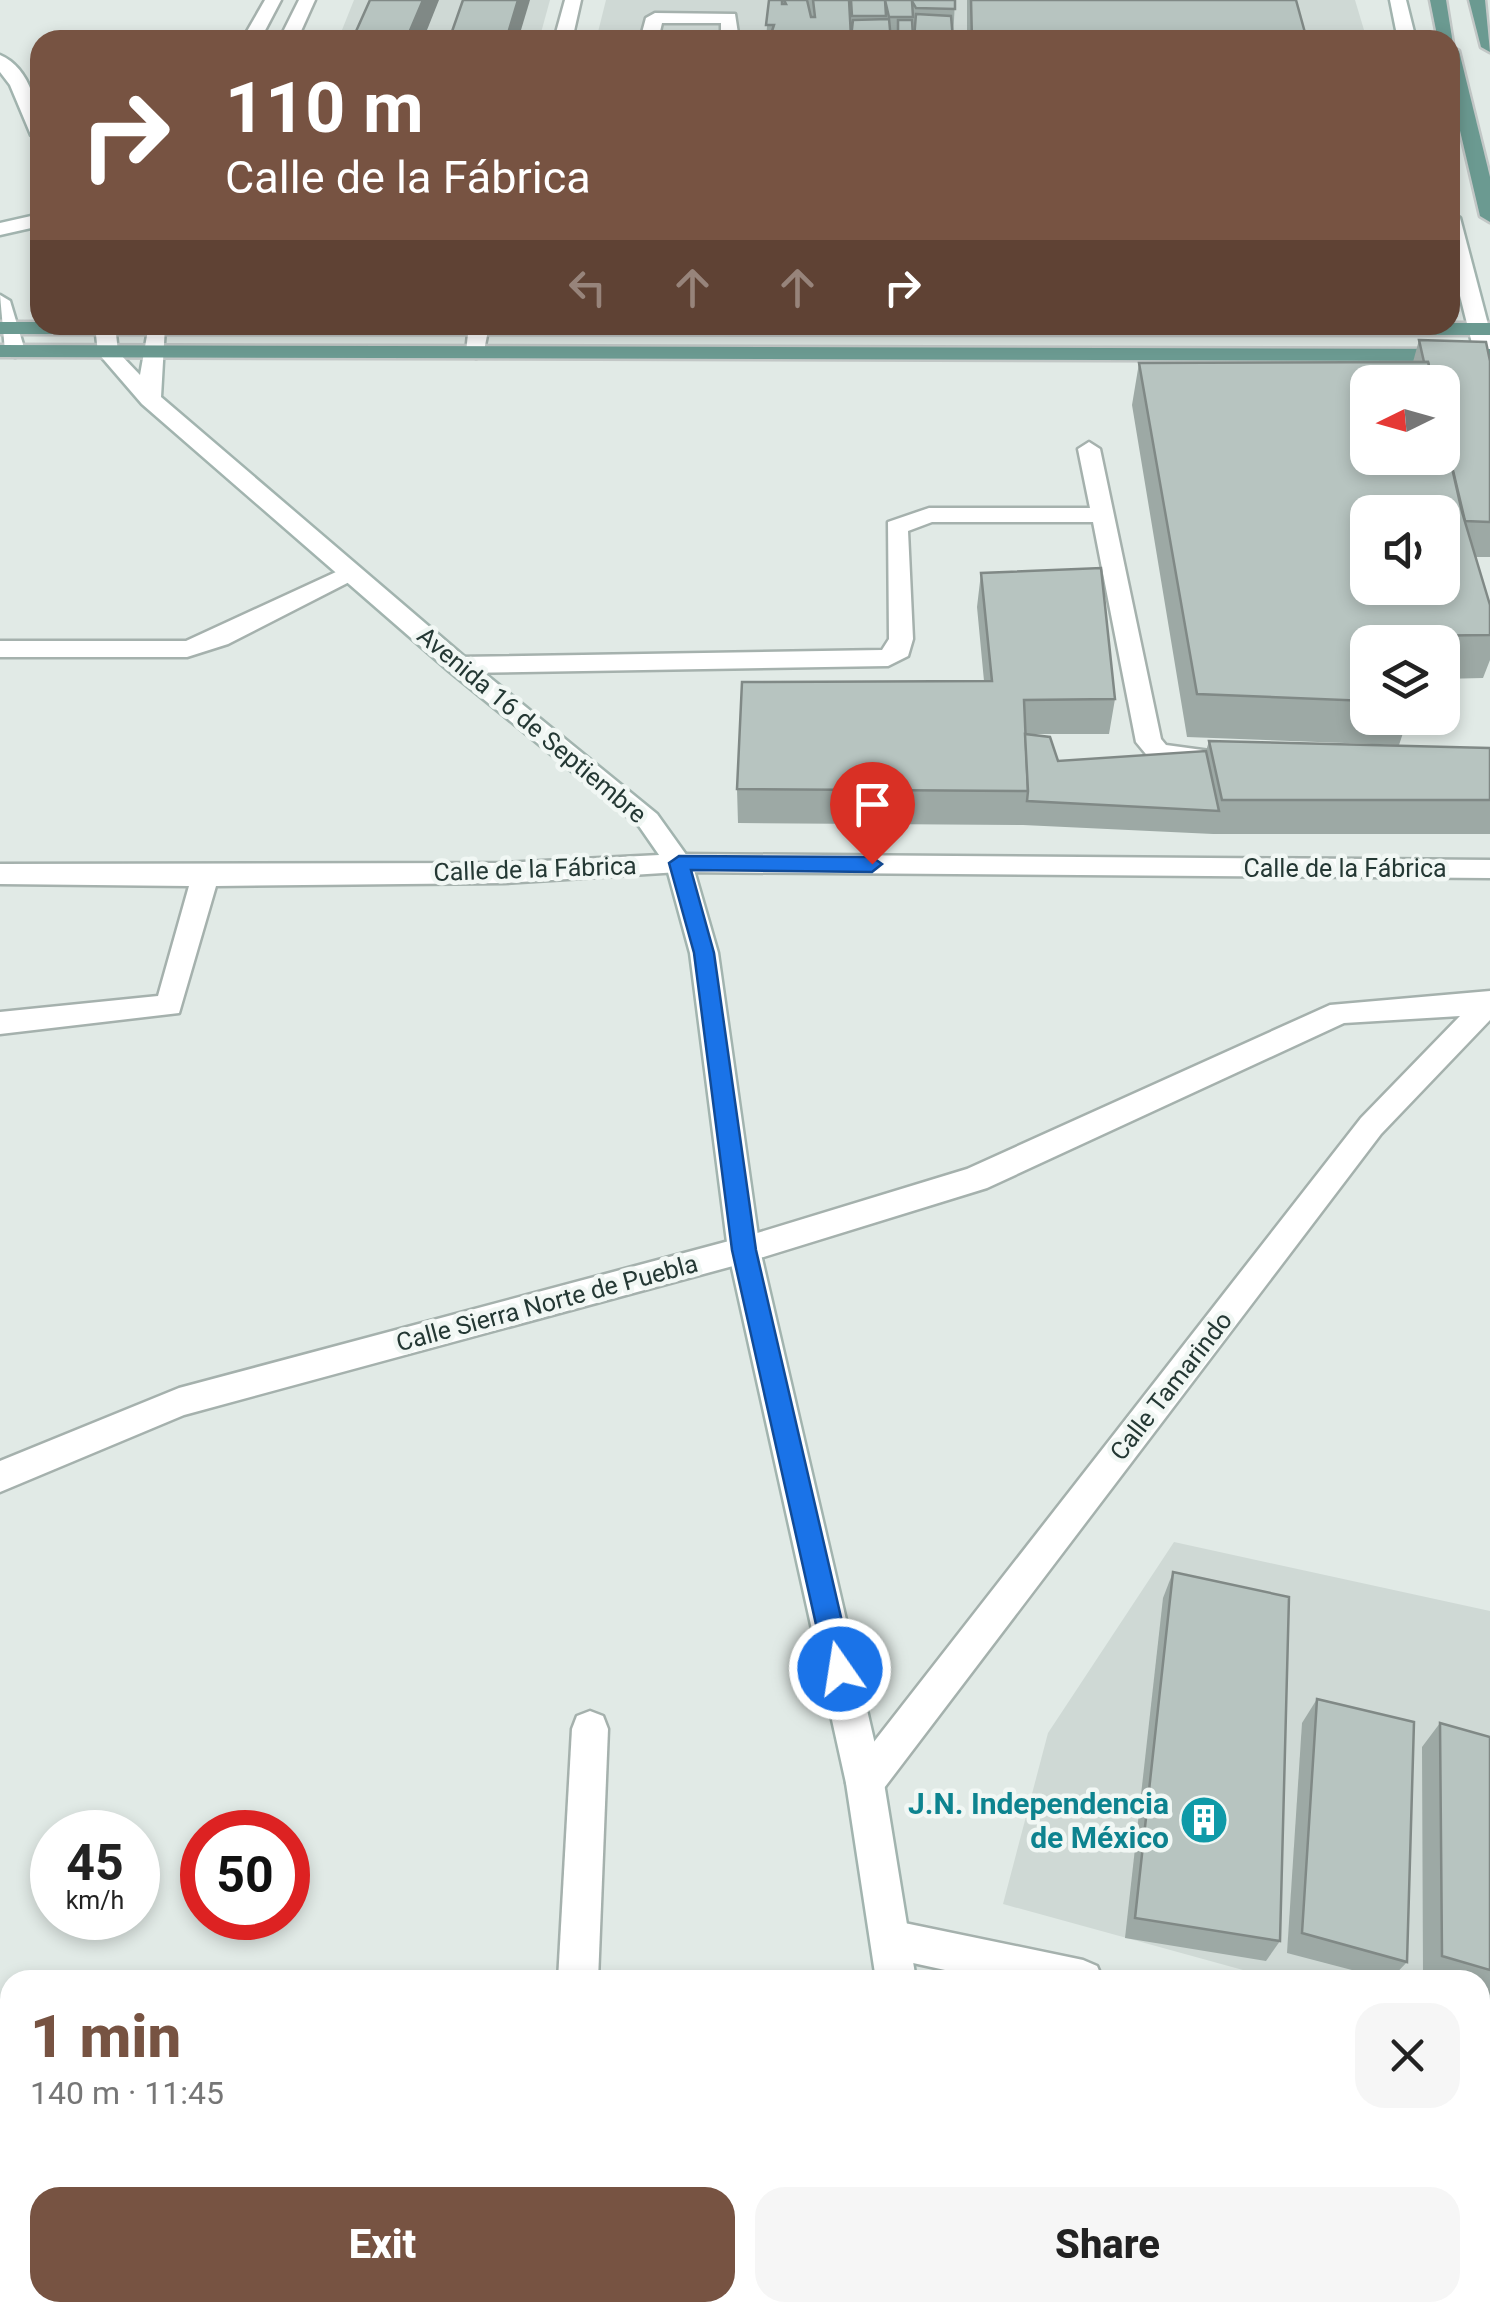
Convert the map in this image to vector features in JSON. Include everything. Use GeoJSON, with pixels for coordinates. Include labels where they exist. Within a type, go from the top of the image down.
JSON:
{"type":"FeatureCollection","features":[{"type":"Feature","properties":{"kind":"main road"},"geometry":{"type":"LineString","coordinates":[[1438,0],[1445,30]]}},
{"type":"Feature","properties":{"kind":"main road"},"geometry":{"type":"LineString","coordinates":[[1477,0],[1490,47]]}},
{"type":"Feature","properties":{"kind":"main road"},"geometry":{"type":"LineString","coordinates":[[1460,93],[1490,216]]}},
{"type":"Feature","properties":{"kind":"main road"},"geometry":{"type":"LineString","coordinates":[[3,328],[30,328]]}},
{"type":"Feature","properties":{"kind":"main road"},"geometry":{"type":"LineString","coordinates":[[8,351],[1489,360]]}},
{"type":"Feature","properties":{"kind":"street"},"geometry":{"type":"LineString","coordinates":[[256,30],[272,0]]}},
{"type":"Feature","properties":{"kind":"street"},"geometry":{"type":"LineString","coordinates":[[293,30],[307,0]]}},
{"type":"Feature","properties":{"kind":"street"},"geometry":{"type":"LineString","coordinates":[[566,30],[573,0]]}},
{"type":"Feature","properties":{"kind":"street"},"geometry":{"type":"LineString","coordinates":[[1398,0],[1406,30]]}},
{"type":"Feature","properties":{"kind":"street"},"geometry":{"type":"LineString","coordinates":[[651,30],[654,18],[666,16],[729,18],[730,30]]}},
{"type":"Feature","properties":{"kind":"street"},"geometry":{"type":"LineString","coordinates":[[0,60],[19,84],[30,111]]}},
{"type":"Feature","properties":{"kind":"street"},"geometry":{"type":"LineString","coordinates":[[0,228],[30,222]]}},
{"type":"Feature","properties":{"kind":"street"},"geometry":{"type":"LineString","coordinates":[[1460,252],[1489,360]]}},
{"type":"Feature","properties":{"kind":"street"},"geometry":{"type":"LineString","coordinates":[[0,301],[8,351]]}},
{"type":"Feature","properties":{"kind":"street"},"geometry":{"type":"LineString","coordinates":[[107,335],[108,353]]}},
{"type":"Feature","properties":{"kind":"street"},"geometry":{"type":"LineString","coordinates":[[150,399],[151,353],[157,335]]}},
{"type":"Feature","properties":{"kind":"street"},"geometry":{"type":"LineString","coordinates":[[476,352],[478,335]]}},
{"type":"Feature","properties":{"kind":"street","name":"Avenida 16 de Septiembre"},"geometry":{"type":"LineString","coordinates":[[108,353],[150,399],[350,573],[648,820],[679,863],[704,953],[744,1250],[866,1783],[895,1970]]}},
{"type":"Feature","properties":{"kind":"street"},"geometry":{"type":"LineString","coordinates":[[1089,449],[1149,742],[1159,753],[1170,756],[1230,758]]}},
{"type":"Feature","properties":{"kind":"street"},"geometry":{"type":"LineString","coordinates":[[458,665],[888,658],[899,650],[901,640],[896,527],[902,522],[929,515],[1103,515]]}},
{"type":"Feature","properties":{"kind":"street"},"geometry":{"type":"LineString","coordinates":[[0,648],[188,649],[219,639],[350,573]]}},
{"type":"Feature","properties":{"kind":"street","name":"Calle de la Fábrica"},"geometry":{"type":"LineString","coordinates":[[0,874],[205,877],[504,873],[679,863],[1490,869]]}},
{"type":"Feature","properties":{"kind":"street"},"geometry":{"type":"LineString","coordinates":[[0,1023],[170,1005],[205,877]]}},
{"type":"Feature","properties":{"kind":"street","name":"Calle Sierra Norte de Puebla"},"geometry":{"type":"LineString","coordinates":[[0,1477],[180,1402],[744,1250],[976,1178],[1340,1013],[1489,1003]]}},
{"type":"Feature","properties":{"kind":"street","name":"Calle Tamarindo"},"geometry":{"type":"LineString","coordinates":[[866,1783],[1371,1126],[1489,1003]]}},
{"type":"Feature","properties":{"kind":"street"},"geometry":{"type":"LineString","coordinates":[[578,1970],[590,1729]]}},
{"type":"Feature","properties":{"kind":"street"},"geometry":{"type":"LineString","coordinates":[[890,1939],[1036,1970]]}},
{"type":"Feature","properties":{"kind":"shaded area"},"geometry":{"type":"Polygon","coordinates":[[[354,0],[550,0],[542,30],[342,30],[354,0]]]}},
{"type":"Feature","properties":{"kind":"shaded area"},"geometry":{"type":"Polygon","coordinates":[[[606,0],[1355,0],[1364,30],[598,30],[606,0]]]}},
{"type":"Feature","properties":{"kind":"shaded area"},"geometry":{"type":"Polygon","coordinates":[[[1174,1542],[1490,1611],[1490,1970],[1243,1970],[1003,1904],[1048,1733],[1174,1542]]]}},
{"type":"Feature","properties":{"kind":"building"},"geometry":{"type":"Polygon","coordinates":[[[370,0],[423,0],[410,30],[357,30],[370,0]]]}},
{"type":"Feature","properties":{"kind":"building"},"geometry":{"type":"Polygon","coordinates":[[[463,0],[518,0],[509,30],[452,30],[463,0]]]}},
{"type":"Feature","properties":{"kind":"building"},"geometry":{"type":"Polygon","coordinates":[[[769,0],[786,4],[784,0],[807,0],[811,17],[815,17],[813,0],[849,0],[851,30],[772,30],[774,25],[766,25],[769,0]]]}},
{"type":"Feature","properties":{"kind":"building"},"geometry":{"type":"Polygon","coordinates":[[[851,0],[885,0],[886,16],[852,16],[851,0]]]}},
{"type":"Feature","properties":{"kind":"building"},"geometry":{"type":"Polygon","coordinates":[[[885,0],[955,0],[955,9],[916,8],[912,1],[913,17],[889,17],[885,0]]]}},
{"type":"Feature","properties":{"kind":"building"},"geometry":{"type":"Polygon","coordinates":[[[971,0],[1296,0],[1304,30],[972,30],[971,0]]]}},
{"type":"Feature","properties":{"kind":"building"},"geometry":{"type":"Polygon","coordinates":[[[916,14],[951,16],[952,30],[915,30],[916,14]]]}},
{"type":"Feature","properties":{"kind":"building"},"geometry":{"type":"Polygon","coordinates":[[[889,19],[890,30],[852,30],[853,20],[889,19]]]}},
{"type":"Feature","properties":{"kind":"building"},"geometry":{"type":"Polygon","coordinates":[[[898,20],[912,20],[913,30],[898,30],[898,20]]]}},
{"type":"Feature","properties":{"kind":"building"},"geometry":{"type":"Polygon","coordinates":[[[1419,340],[1486,342],[1490,361],[1490,522],[1465,521],[1454,475],[1460,475],[1460,365],[1424,362],[1419,340]]]}},
{"type":"Feature","properties":{"kind":"building"},"geometry":{"type":"Polygon","coordinates":[[[1428,362],[1429,365],[1350,365],[1350,475],[1454,475],[1458,495],[1350,495],[1350,605],[1460,605],[1460,503],[1490,605],[1490,635],[1460,635],[1460,625],[1350,625],[1350,700],[1197,694],[1139,363],[1428,362]]]}},
{"type":"Feature","properties":{"kind":"building"},"geometry":{"type":"Polygon","coordinates":[[[1101,568],[1115,699],[1024,700],[1028,791],[737,789],[742,682],[992,681],[981,573],[1101,568]]]}},
{"type":"Feature","properties":{"kind":"building"},"geometry":{"type":"Polygon","coordinates":[[[1025,734],[1050,737],[1058,761],[1206,751],[1219,811],[1027,801],[1025,734]]]}},
{"type":"Feature","properties":{"kind":"building"},"geometry":{"type":"Polygon","coordinates":[[[1209,741],[1490,748],[1490,800],[1222,800],[1209,741]]]}},
{"type":"Feature","properties":{"kind":"building","name":"J.N. Independencia de México"},"geometry":{"type":"Polygon","coordinates":[[[1173,1572],[1289,1597],[1280,1941],[1135,1918],[1173,1572]]]}},
{"type":"Feature","properties":{"kind":"building"},"geometry":{"type":"Polygon","coordinates":[[[1317,1699],[1414,1722],[1407,1962],[1302,1933],[1317,1699]]]}},
{"type":"Feature","properties":{"kind":"building"},"geometry":{"type":"Polygon","coordinates":[[[1440,1723],[1490,1737],[1490,1970],[1442,1956],[1440,1723]]]}},
{"type":"Feature","properties":{"kind":"place","name":"J.N. Independencia de México"},"geometry":{"type":"Point","coordinates":[1204,1820]}},
{"type":"Feature","properties":{"kind":"route"},"geometry":{"type":"LineString","coordinates":[[840,1669],[744,1250],[704,953],[679,863],[872,864]]}}]}
